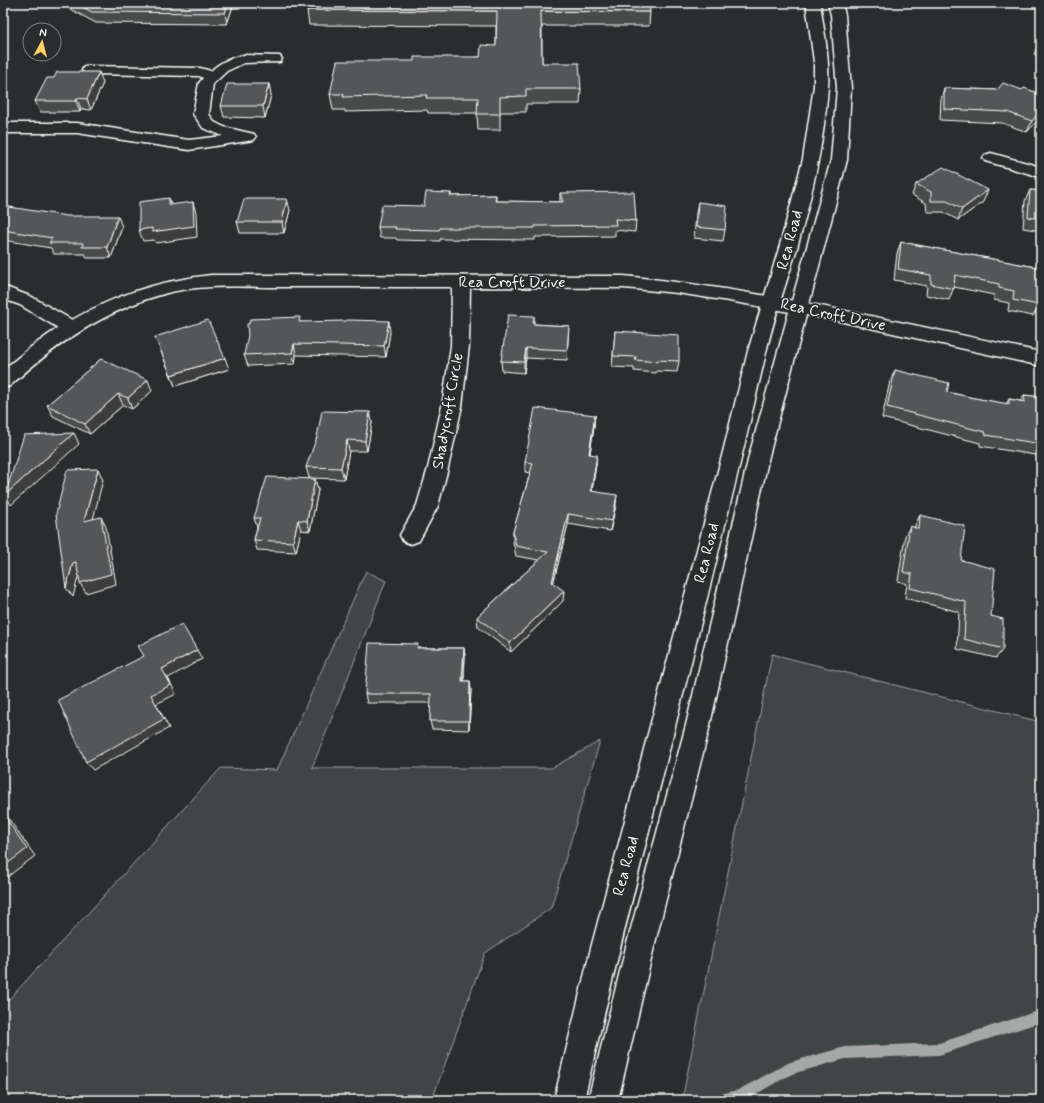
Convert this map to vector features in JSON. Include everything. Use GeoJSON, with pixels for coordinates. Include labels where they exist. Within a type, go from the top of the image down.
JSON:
{"type":"FeatureCollection","features":[{"type":"Feature","properties":{"kind":"main road","name":"Rea Road"},"geometry":{"type":"LineString","coordinates":[[569,1100],[605,948],[729,467],[757,351],[773,302],[813,150],[821,62],[812,3]]}},
{"type":"Feature","properties":{"kind":"main road","name":"Rea Road"},"geometry":{"type":"LineString","coordinates":[[603,1100],[640,947],[698,725],[759,456],[839,160],[844,88],[836,3]]}},
{"type":"Feature","properties":{"kind":"main road"},"geometry":{"type":"LineString","coordinates":[[3,128],[77,128],[188,144],[248,137],[219,130],[208,125],[201,114],[206,83],[212,76],[233,62],[244,59],[275,59]]}},
{"type":"Feature","properties":{"kind":"main road"},"geometry":{"type":"LineString","coordinates":[[89,70],[200,72],[212,76]]}},
{"type":"Feature","properties":{"kind":"main road"},"geometry":{"type":"LineString","coordinates":[[991,158],[1041,172]]}},
{"type":"Feature","properties":{"kind":"main road","name":"Rea Croft Drive"},"geometry":{"type":"LineString","coordinates":[[3,381],[44,347],[72,328],[112,306],[128,299],[172,286],[204,281],[624,282],[679,286],[773,302],[1041,359]]}},
{"type":"Feature","properties":{"kind":"main road","name":"Shadycroft Circle"},"geometry":{"type":"LineString","coordinates":[[411,534],[427,506],[438,468],[452,406],[460,346],[461,282]]}},
{"type":"Feature","properties":{"kind":"main road"},"geometry":{"type":"LineString","coordinates":[[3,292],[26,301],[72,328]]}},
{"type":"Feature","properties":{"kind":"shaded area"},"geometry":{"type":"Polygon","coordinates":[[[366,571],[386,581],[312,768],[552,768],[600,741],[551,908],[485,953],[432,1100],[3,1100],[3,1006],[221,768],[277,770],[366,571]]]}},
{"type":"Feature","properties":{"kind":"shaded area"},"geometry":{"type":"Polygon","coordinates":[[[772,654],[1041,722],[1041,1100],[682,1100],[772,654]]]}},
{"type":"Feature","properties":{"kind":"building"},"geometry":{"type":"Polygon","coordinates":[[[75,3],[228,3],[225,13],[92,12],[75,3]]]}},
{"type":"Feature","properties":{"kind":"building"},"geometry":{"type":"Polygon","coordinates":[[[308,3],[649,3],[650,12],[541,11],[542,63],[579,63],[581,89],[526,89],[526,96],[500,97],[500,114],[477,114],[478,98],[426,98],[427,95],[343,97],[344,94],[330,94],[337,61],[414,61],[414,57],[480,57],[481,45],[496,46],[497,11],[307,10],[308,3]]]}},
{"type":"Feature","properties":{"kind":"building"},"geometry":{"type":"Polygon","coordinates":[[[57,72],[99,72],[87,99],[77,98],[76,101],[35,101],[47,78],[54,78],[57,72]]]}},
{"type":"Feature","properties":{"kind":"building"},"geometry":{"type":"Polygon","coordinates":[[[1003,83],[1022,90],[1024,88],[1041,94],[1041,111],[1032,121],[1007,112],[944,109],[944,88],[997,90],[1003,83]]]}},
{"type":"Feature","properties":{"kind":"building"},"geometry":{"type":"Polygon","coordinates":[[[227,84],[269,84],[263,106],[221,106],[227,84]]]}},
{"type":"Feature","properties":{"kind":"building"},"geometry":{"type":"Polygon","coordinates":[[[943,167],[988,190],[962,209],[947,201],[931,201],[931,192],[916,184],[943,167]]]}},
{"type":"Feature","properties":{"kind":"building"},"geometry":{"type":"Polygon","coordinates":[[[1030,190],[1041,191],[1041,219],[1028,217],[1030,190]]]}},
{"type":"Feature","properties":{"kind":"building"},"geometry":{"type":"Polygon","coordinates":[[[426,192],[451,193],[450,196],[496,195],[495,201],[563,202],[560,193],[634,192],[636,221],[615,219],[616,225],[535,226],[535,228],[440,228],[439,230],[378,227],[382,205],[424,206],[426,192]]]}},
{"type":"Feature","properties":{"kind":"building"},"geometry":{"type":"Polygon","coordinates":[[[169,198],[169,205],[193,202],[194,226],[152,232],[152,228],[139,230],[139,202],[169,198]]]}},
{"type":"Feature","properties":{"kind":"building"},"geometry":{"type":"Polygon","coordinates":[[[244,199],[287,199],[282,222],[237,222],[244,199]]]}},
{"type":"Feature","properties":{"kind":"building"},"geometry":{"type":"Polygon","coordinates":[[[698,202],[727,206],[725,230],[696,227],[698,202]]]}},
{"type":"Feature","properties":{"kind":"building"},"geometry":{"type":"Polygon","coordinates":[[[3,206],[67,216],[118,216],[107,247],[82,247],[83,243],[49,243],[52,238],[3,230],[3,206]]]}},
{"type":"Feature","properties":{"kind":"building"},"geometry":{"type":"Polygon","coordinates":[[[901,242],[1041,268],[1041,299],[1040,298],[1039,305],[1013,300],[1014,291],[999,288],[999,284],[955,275],[954,289],[931,284],[931,275],[898,269],[901,242]]]}},
{"type":"Feature","properties":{"kind":"building"},"geometry":{"type":"Polygon","coordinates":[[[508,315],[534,316],[533,324],[569,326],[567,350],[526,348],[524,362],[501,361],[508,315]]]}},
{"type":"Feature","properties":{"kind":"building"},"geometry":{"type":"Polygon","coordinates":[[[300,317],[299,322],[347,320],[389,321],[384,346],[294,344],[292,353],[244,355],[248,335],[247,324],[249,324],[250,319],[300,317]]]}},
{"type":"Feature","properties":{"kind":"building"},"geometry":{"type":"Polygon","coordinates":[[[208,320],[225,358],[171,375],[155,337],[208,320]]]}},
{"type":"Feature","properties":{"kind":"building"},"geometry":{"type":"Polygon","coordinates":[[[615,331],[679,335],[679,361],[658,360],[658,362],[635,360],[636,357],[613,356],[615,331]]]}},
{"type":"Feature","properties":{"kind":"building"},"geometry":{"type":"Polygon","coordinates":[[[101,359],[148,380],[128,398],[118,394],[85,424],[47,405],[101,359]]]}},
{"type":"Feature","properties":{"kind":"building"},"geometry":{"type":"Polygon","coordinates":[[[895,370],[949,383],[947,392],[974,398],[1009,404],[1009,399],[1025,402],[1024,395],[1041,397],[1041,444],[986,435],[985,432],[887,407],[895,370]]]}},
{"type":"Feature","properties":{"kind":"building"},"geometry":{"type":"Polygon","coordinates":[[[535,408],[595,415],[589,454],[597,455],[591,491],[617,495],[612,521],[568,514],[552,582],[564,591],[510,643],[477,617],[548,552],[516,546],[513,532],[533,463],[525,462],[535,408]]]}},
{"type":"Feature","properties":{"kind":"building"},"geometry":{"type":"Polygon","coordinates":[[[322,411],[370,412],[365,441],[347,440],[341,468],[306,467],[317,437],[322,411]]]}},
{"type":"Feature","properties":{"kind":"building"},"geometry":{"type":"Polygon","coordinates":[[[74,433],[5,495],[24,435],[74,433]]]}},
{"type":"Feature","properties":{"kind":"building"},"geometry":{"type":"Polygon","coordinates":[[[98,469],[84,521],[101,517],[111,574],[80,583],[76,562],[73,563],[66,588],[56,514],[67,470],[98,469]]]}},
{"type":"Feature","properties":{"kind":"building"},"geometry":{"type":"Polygon","coordinates":[[[267,477],[315,479],[307,521],[298,520],[293,542],[254,540],[260,518],[254,518],[267,477]]]}},
{"type":"Feature","properties":{"kind":"building"},"geometry":{"type":"Polygon","coordinates":[[[920,515],[965,526],[961,560],[995,569],[991,616],[1003,619],[1003,649],[964,639],[966,602],[910,588],[912,574],[903,572],[910,526],[919,529],[920,515]]]}},
{"type":"Feature","properties":{"kind":"building"},"geometry":{"type":"Polygon","coordinates":[[[182,624],[197,650],[162,669],[171,685],[151,695],[164,719],[86,762],[58,700],[144,656],[138,646],[182,624]]]}},
{"type":"Feature","properties":{"kind":"building"},"geometry":{"type":"Polygon","coordinates":[[[369,643],[418,644],[417,648],[464,648],[462,681],[470,681],[469,721],[430,721],[431,694],[365,694],[369,643]]]}},
{"type":"Feature","properties":{"kind":"building"},"geometry":{"type":"Polygon","coordinates":[[[3,814],[27,849],[3,867],[3,814]]]}},
{"type":"Feature","properties":{"kind":"waterway"},"geometry":{"type":"LineString","coordinates":[[715,1100],[740,1096],[790,1068],[845,1053],[939,1049],[1041,1016]]}}]}
